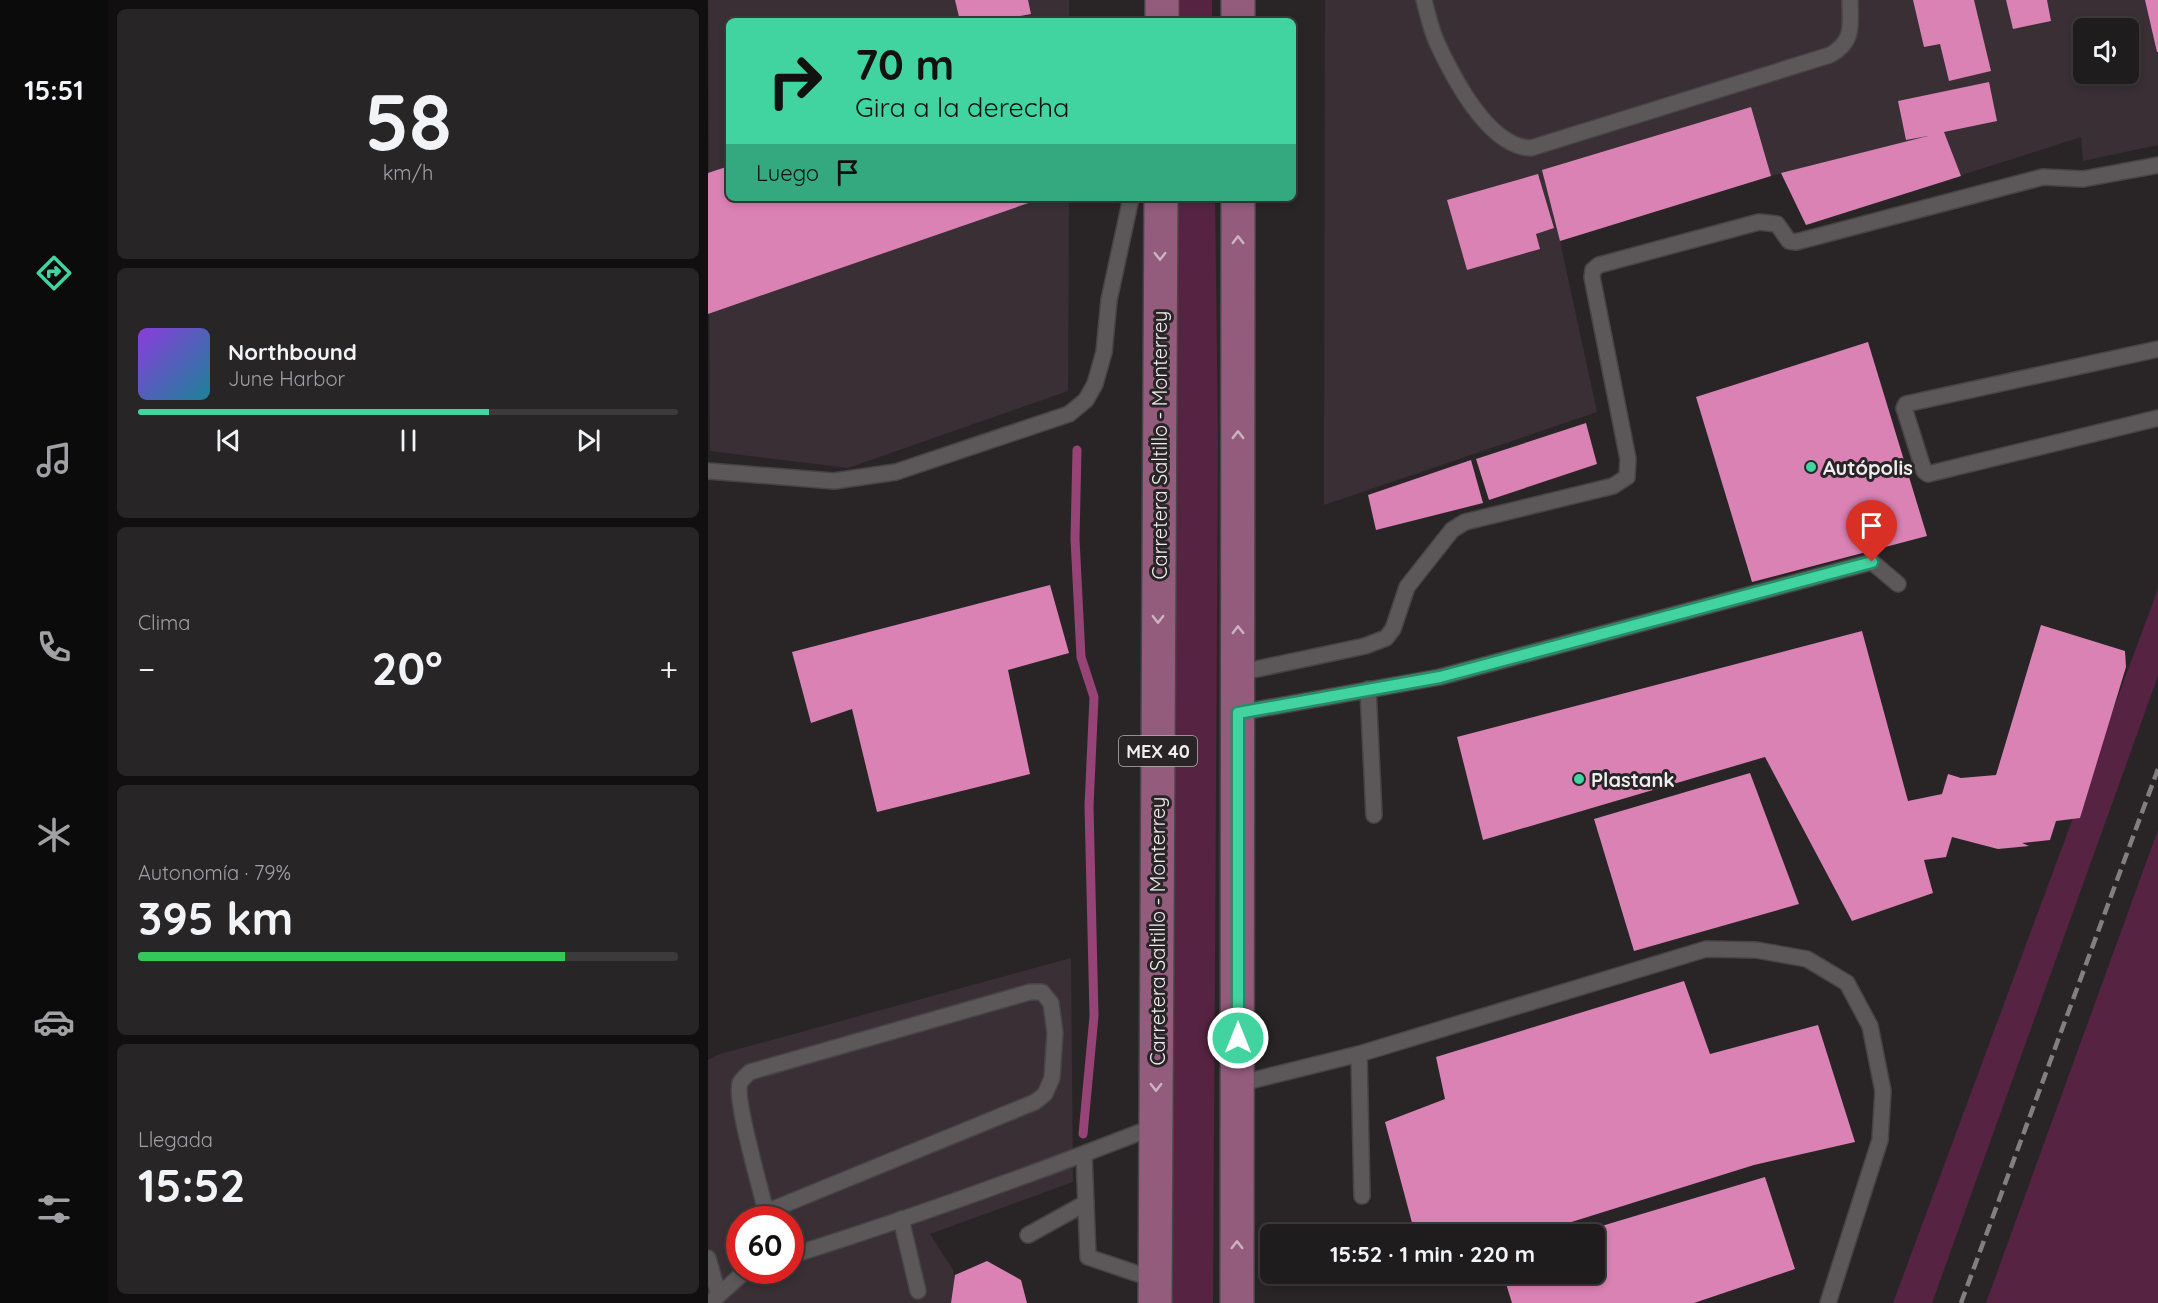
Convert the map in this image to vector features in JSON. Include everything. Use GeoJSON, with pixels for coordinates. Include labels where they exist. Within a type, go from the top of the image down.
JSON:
{"type":"FeatureCollection","features":[{"type":"Feature","properties":{"kind":"main road"},"geometry":{"type":"LineString","coordinates":[[1162,0],[1162,18]]}},
{"type":"Feature","properties":{"kind":"main road"},"geometry":{"type":"LineString","coordinates":[[1238,0],[1238,18]]}},
{"type":"Feature","properties":{"kind":"main road","name":"Carretera Saltillo - Monterrey"},"geometry":{"type":"LineString","coordinates":[[1155,1297],[1161,201]]}},
{"type":"Feature","properties":{"kind":"main road"},"geometry":{"type":"LineString","coordinates":[[1237,1303],[1238,201]]}},
{"type":"Feature","properties":{"kind":"lane"},"geometry":{"type":"LineString","coordinates":[[1424,0],[1437,43],[1470,104],[1508,143],[1531,148],[1830,55],[1846,44],[1849,36],[1850,0]]}},
{"type":"Feature","properties":{"kind":"lane"},"geometry":{"type":"LineString","coordinates":[[1238,673],[1365,646],[1386,638],[1393,629],[1407,587],[1452,530],[1465,522],[1613,486],[1627,477],[1628,459],[1592,277],[1593,270],[1599,265],[1760,222],[1777,224],[1790,241],[1796,242],[2043,177],[2083,179],[2158,165]]}},
{"type":"Feature","properties":{"kind":"lane"},"geometry":{"type":"LineString","coordinates":[[708,471],[834,482],[897,472],[1070,414],[1086,400],[1095,384],[1104,352],[1110,300],[1130,201]]}},
{"type":"Feature","properties":{"kind":"lane"},"geometry":{"type":"LineString","coordinates":[[2158,350],[1906,404],[1904,408],[1924,471],[1928,474],[2158,418]]}},
{"type":"Feature","properties":{"kind":"lane"},"geometry":{"type":"LineString","coordinates":[[1238,713],[1440,677],[1872,562],[1898,584]]}},
{"type":"Feature","properties":{"kind":"lane"},"geometry":{"type":"LineString","coordinates":[[1368,689],[1374,815]]}},
{"type":"Feature","properties":{"kind":"lane"},"geometry":{"type":"LineString","coordinates":[[1238,1084],[1359,1054],[1706,949],[1756,950],[1807,959],[1847,982],[1870,1026],[1883,1091],[1880,1140],[1828,1303]]}},
{"type":"Feature","properties":{"kind":"lane"},"geometry":{"type":"LineString","coordinates":[[1030,992],[1042,992],[1051,1003],[1055,1033],[1052,1077],[1045,1094],[1035,1102],[767,1216],[739,1094],[741,1082],[750,1072],[1030,992]]}},
{"type":"Feature","properties":{"kind":"lane"},"geometry":{"type":"LineString","coordinates":[[1359,1054],[1362,1196]]}},
{"type":"Feature","properties":{"kind":"lane"},"geometry":{"type":"LineString","coordinates":[[804,1251],[1084,1155],[1156,1126]]}},
{"type":"Feature","properties":{"kind":"lane"},"geometry":{"type":"LineString","coordinates":[[1084,1155],[1088,1257],[1155,1297]]}},
{"type":"Feature","properties":{"kind":"lane"},"geometry":{"type":"LineString","coordinates":[[1028,1235],[1086,1203]]}},
{"type":"Feature","properties":{"kind":"lane"},"geometry":{"type":"LineString","coordinates":[[901,1219],[918,1291]]}},
{"type":"Feature","properties":{"kind":"lane"},"geometry":{"type":"LineString","coordinates":[[708,1258],[714,1298]]}},
{"type":"Feature","properties":{"kind":"lane"},"geometry":{"type":"LineString","coordinates":[[714,1298],[730,1284]]}},
{"type":"Feature","properties":{"kind":"shaded area"},"geometry":{"type":"Polygon","coordinates":[[[708,0],[1069,0],[1069,18],[726,18],[726,201],[1069,201],[1068,391],[848,468],[710,451],[708,0]]]}},
{"type":"Feature","properties":{"kind":"shaded area"},"geometry":{"type":"Polygon","coordinates":[[[1176,0],[1212,0],[1212,18],[1176,18],[1176,0]]]}},
{"type":"Feature","properties":{"kind":"shaded area"},"geometry":{"type":"Polygon","coordinates":[[[1325,0],[2158,0],[2158,145],[2083,161],[2081,137],[1806,225],[1781,173],[1560,241],[1597,412],[1324,505],[1325,0]]]}},
{"type":"Feature","properties":{"kind":"shaded area"},"geometry":{"type":"Polygon","coordinates":[[[1176,201],[1215,201],[1218,443],[1213,1303],[1172,1303],[1176,201]]]}},
{"type":"Feature","properties":{"kind":"shaded area"},"geometry":{"type":"Polygon","coordinates":[[[2158,589],[2158,676],[1932,1303],[1893,1303],[2158,589]]]}},
{"type":"Feature","properties":{"kind":"shaded area"},"geometry":{"type":"Polygon","coordinates":[[[2158,830],[2158,1303],[1986,1303],[2158,830]]]}},
{"type":"Feature","properties":{"kind":"shaded area"},"geometry":{"type":"Polygon","coordinates":[[[1071,958],[1073,1182],[930,1234],[953,1270],[958,1303],[708,1303],[708,1060],[717,1055],[1071,958]]]}},
{"type":"Feature","properties":{"kind":"building"},"geometry":{"type":"Polygon","coordinates":[[[955,0],[1028,0],[1031,14],[1010,18],[959,18],[955,0]]]}},
{"type":"Feature","properties":{"kind":"building"},"geometry":{"type":"Polygon","coordinates":[[[1913,0],[1974,0],[1991,71],[1949,81],[1940,44],[1924,47],[1913,0]]]}},
{"type":"Feature","properties":{"kind":"building"},"geometry":{"type":"Polygon","coordinates":[[[2006,0],[2047,0],[2051,21],[2013,29],[2006,0]]]}},
{"type":"Feature","properties":{"kind":"building"},"geometry":{"type":"Polygon","coordinates":[[[2145,0],[2158,0],[2158,52],[2157,52],[2145,0]]]}},
{"type":"Feature","properties":{"kind":"building"},"geometry":{"type":"Polygon","coordinates":[[[1989,82],[1997,121],[1944,132],[1961,176],[1806,225],[1781,173],[1928,136],[1906,140],[1898,101],[1989,82]]]}},
{"type":"Feature","properties":{"kind":"building"},"geometry":{"type":"Polygon","coordinates":[[[1751,107],[1771,176],[1560,241],[1542,170],[1751,107]]]}},
{"type":"Feature","properties":{"kind":"building"},"geometry":{"type":"Polygon","coordinates":[[[726,167],[726,201],[1034,201],[708,314],[708,173],[726,167]]]}},
{"type":"Feature","properties":{"kind":"building"},"geometry":{"type":"Polygon","coordinates":[[[1538,174],[1554,228],[1536,234],[1540,249],[1467,270],[1447,200],[1538,174]]]}},
{"type":"Feature","properties":{"kind":"building","name":"Autópolis"},"geometry":{"type":"Polygon","coordinates":[[[1868,342],[1927,536],[1752,582],[1696,397],[1868,342]]]}},
{"type":"Feature","properties":{"kind":"building"},"geometry":{"type":"Polygon","coordinates":[[[1586,423],[1597,464],[1489,500],[1476,459],[1586,423]]]}},
{"type":"Feature","properties":{"kind":"building"},"geometry":{"type":"Polygon","coordinates":[[[1471,460],[1483,503],[1376,530],[1368,495],[1471,460]]]}},
{"type":"Feature","properties":{"kind":"building"},"geometry":{"type":"Polygon","coordinates":[[[1050,585],[1069,653],[1008,670],[1030,774],[877,812],[852,709],[811,723],[792,652],[1050,585]]]}},
{"type":"Feature","properties":{"kind":"building","name":"Plastank"},"geometry":{"type":"Polygon","coordinates":[[[2041,625],[2125,651],[2126,667],[2080,818],[2056,821],[2050,840],[2022,843],[2029,846],[1998,849],[1952,837],[1946,857],[1924,860],[1933,893],[1852,921],[1765,757],[1483,840],[1457,737],[1862,631],[1908,801],[1942,794],[1948,774],[1961,778],[1996,775],[2041,625]]]}},
{"type":"Feature","properties":{"kind":"building"},"geometry":{"type":"Polygon","coordinates":[[[1750,773],[1799,904],[1634,951],[1594,819],[1750,773]]]}},
{"type":"Feature","properties":{"kind":"building"},"geometry":{"type":"Polygon","coordinates":[[[1684,981],[1710,1054],[1818,1025],[1855,1142],[1754,1165],[1565,1224],[1412,1224],[1385,1122],[1445,1099],[1436,1057],[1684,981]]]}},
{"type":"Feature","properties":{"kind":"building"},"geometry":{"type":"Polygon","coordinates":[[[1765,1177],[1795,1269],[1694,1303],[1512,1303],[1506,1284],[1605,1284],[1605,1225],[1765,1177]]]}},
{"type":"Feature","properties":{"kind":"building"},"geometry":{"type":"Polygon","coordinates":[[[987,1261],[1021,1280],[1027,1303],[951,1303],[955,1275],[987,1261]]]}},
{"type":"Feature","properties":{"kind":"waterway"},"geometry":{"type":"LineString","coordinates":[[1077,450],[1075,539],[1081,657],[1094,697],[1089,806],[1094,1016],[1083,1134]]}},
{"type":"Feature","properties":{"kind":"railway"},"geometry":{"type":"LineString","coordinates":[[1961,1303],[2158,769]]}},
{"type":"Feature","properties":{"kind":"place","name":"Autópolis"},"geometry":{"type":"Point","coordinates":[1811,467]}},
{"type":"Feature","properties":{"kind":"place","name":"Plastank"},"geometry":{"type":"Point","coordinates":[1579,779]}},
{"type":"Feature","properties":{"kind":"route"},"geometry":{"type":"LineString","coordinates":[[1238,1038],[1238,713],[1440,677],[1872,562]]}}]}
